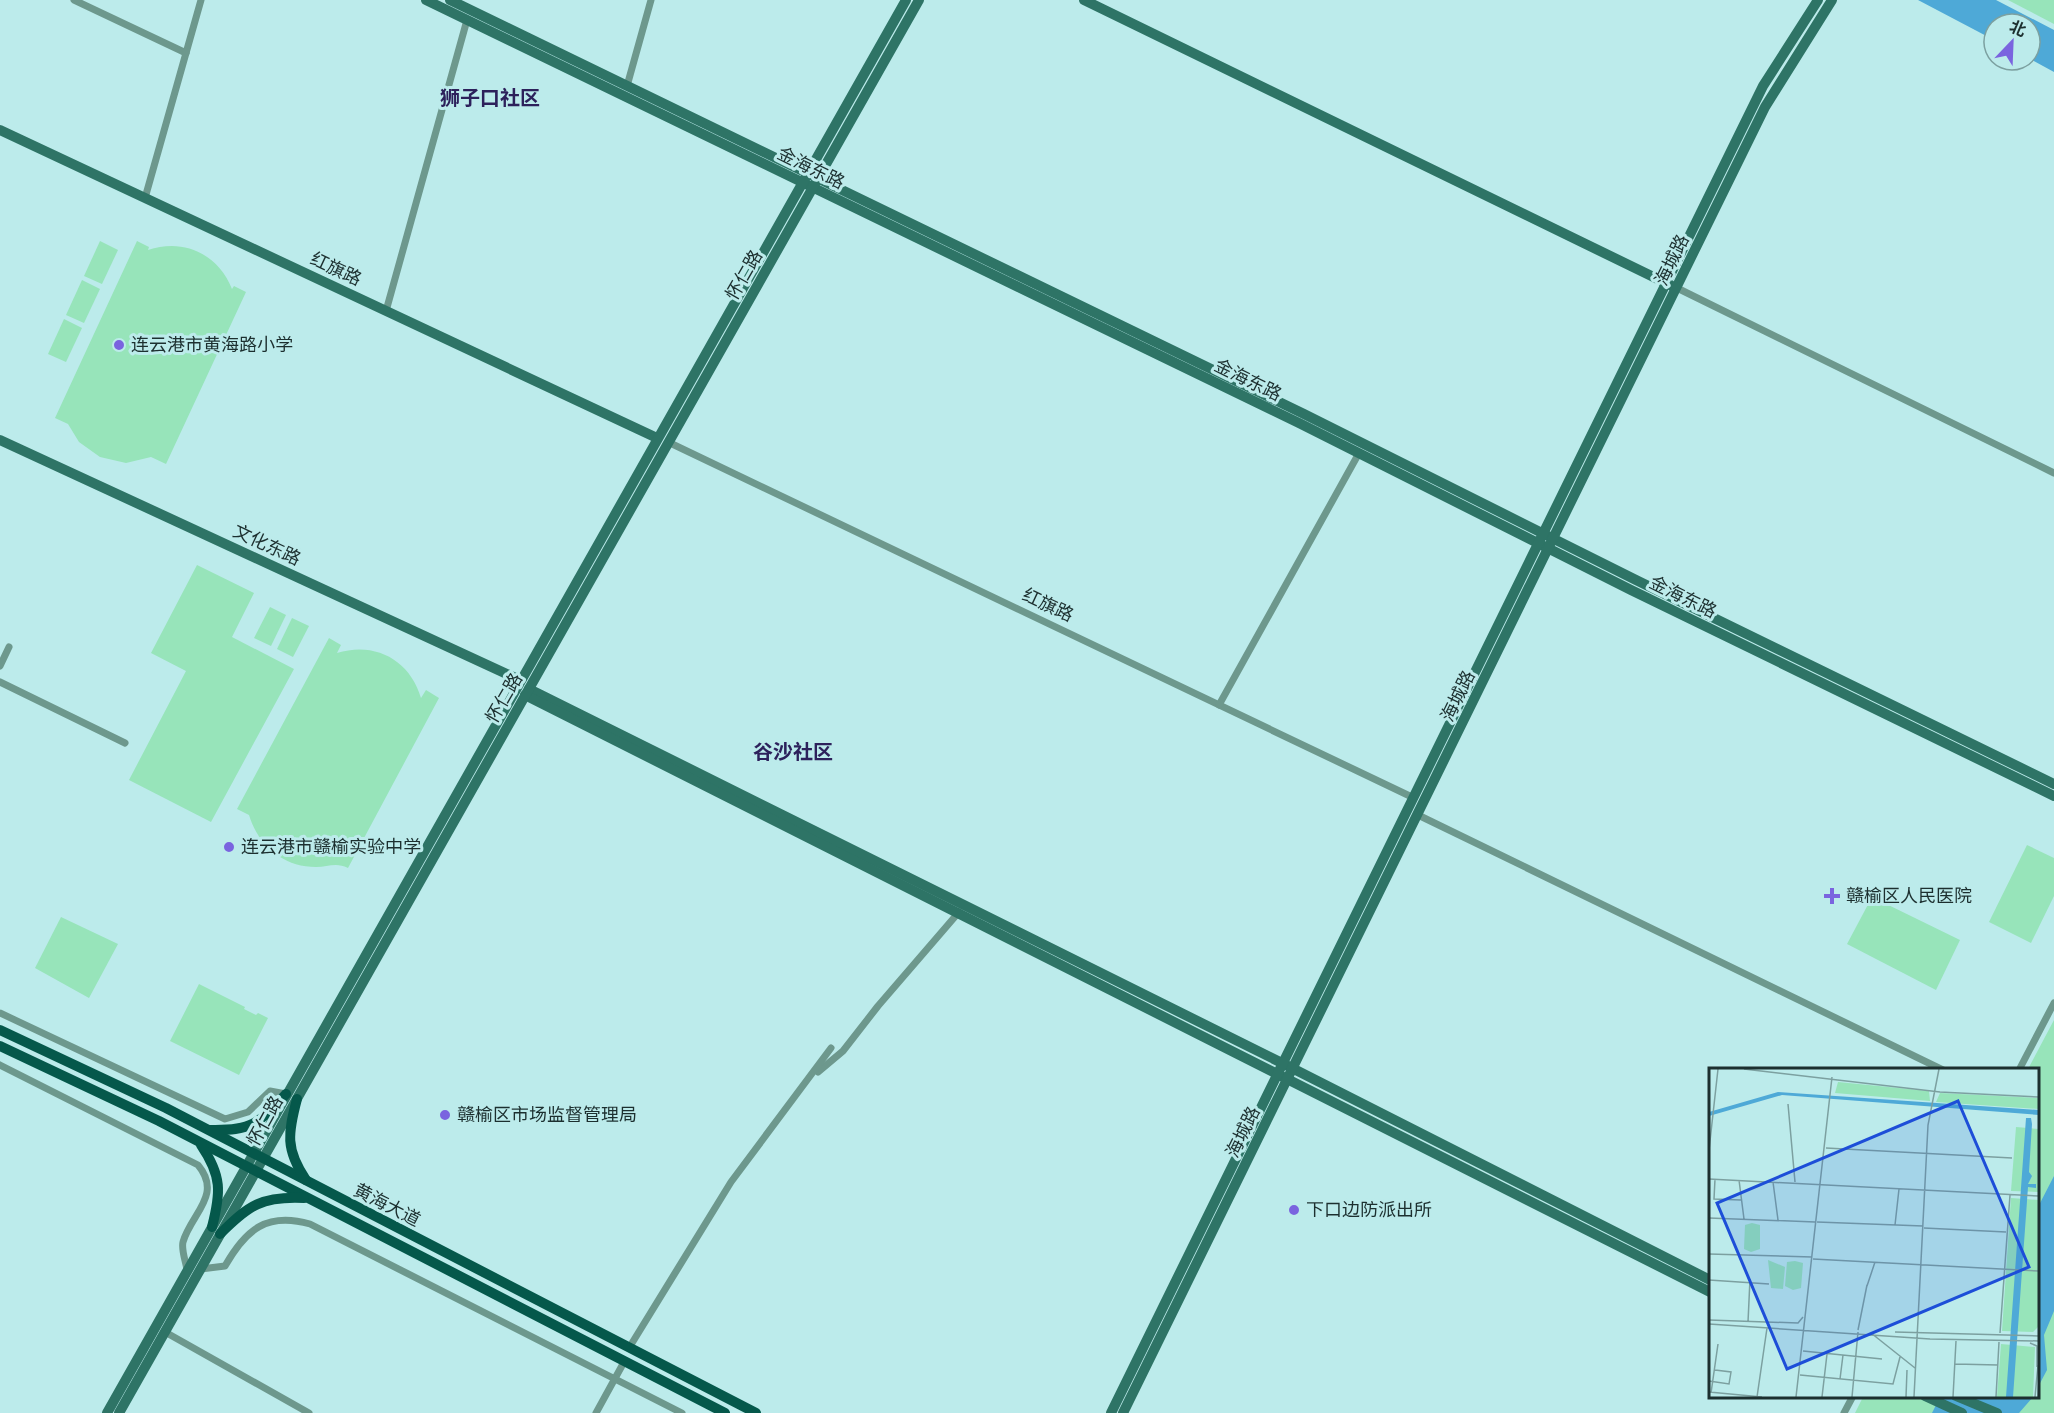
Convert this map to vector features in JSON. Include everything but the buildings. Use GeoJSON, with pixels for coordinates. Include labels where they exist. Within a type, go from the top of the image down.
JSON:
{"type":"FeatureCollection","features":[{"type":"Feature","properties":{"kind":"main road","name":"金海东路"},"geometry":{"type":"LineString","coordinates":[[426,0],[1304,414],[1546,541],[2054,796]]}},
{"type":"Feature","properties":{"kind":"main road","name":"金海东路"},"geometry":{"type":"LineString","coordinates":[[450,0],[627,86],[810,180],[1359,453],[2054,784]]}},
{"type":"Feature","properties":{"kind":"main road","name":"怀仁路"},"geometry":{"type":"LineString","coordinates":[[107,1413],[187,1270],[216,1230],[525,688],[810,180],[906,0]]}},
{"type":"Feature","properties":{"kind":"main road","name":"怀仁路"},"geometry":{"type":"LineString","coordinates":[[810,180],[919,0]]}},
{"type":"Feature","properties":{"kind":"main road"},"geometry":{"type":"LineString","coordinates":[[1084,0],[1672,286]]}},
{"type":"Feature","properties":{"kind":"main road","name":"海城路"},"geometry":{"type":"LineString","coordinates":[[1672,286],[1763,86],[1818,0]]}},
{"type":"Feature","properties":{"kind":"main road","name":"海城路"},"geometry":{"type":"LineString","coordinates":[[1123,1413],[1414,798],[1773,91],[1832,0]]}},
{"type":"Feature","properties":{"kind":"main road","name":"红旗路"},"geometry":{"type":"LineString","coordinates":[[0,130],[663,440]]}},
{"type":"Feature","properties":{"kind":"main road","name":"文化东路"},"geometry":{"type":"LineString","coordinates":[[0,440],[525,688]]}},
{"type":"Feature","properties":{"kind":"main road","name":"海城路"},"geometry":{"type":"LineString","coordinates":[[1111,1413],[1418,815],[1546,541]]}},
{"type":"Feature","properties":{"kind":"main road"},"geometry":{"type":"LineString","coordinates":[[525,688],[959,912],[1709,1280]]}},
{"type":"Feature","properties":{"kind":"main road"},"geometry":{"type":"LineString","coordinates":[[525,688],[1286,1071],[1709,1291]]}},
{"type":"Feature","properties":{"kind":"main road","name":"黄海大道"},"geometry":{"type":"LineString","coordinates":[[0,1030],[207,1130],[756,1413]]}},
{"type":"Feature","properties":{"kind":"main road","name":"黄海大道"},"geometry":{"type":"LineString","coordinates":[[0,1046],[200,1142],[718,1412]]}},
{"type":"Feature","properties":{"kind":"main road"},"geometry":{"type":"LineString","coordinates":[[207,1130],[245,1129],[292,1096]]}},
{"type":"Feature","properties":{"kind":"main road"},"geometry":{"type":"LineString","coordinates":[[292,1096],[289,1144],[297,1167],[308,1182]]}},
{"type":"Feature","properties":{"kind":"main road"},"geometry":{"type":"LineString","coordinates":[[200,1142],[212,1160],[219,1180],[216,1230]]}},
{"type":"Feature","properties":{"kind":"main road"},"geometry":{"type":"LineString","coordinates":[[216,1230],[255,1203],[282,1197],[309,1199]]}},
{"type":"Feature","properties":{"kind":"main road","name":"怀仁路"},"geometry":{"type":"LineString","coordinates":[[119,1413],[201,1269],[216,1230]]}},
{"type":"Feature","properties":{"kind":"main road"},"geometry":{"type":"LineString","coordinates":[[1928,1398],[1962,1413]]}},
{"type":"Feature","properties":{"kind":"main road"},"geometry":{"type":"LineString","coordinates":[[1961,1398],[1997,1413]]}},
{"type":"Feature","properties":{"kind":"street"},"geometry":{"type":"LineString","coordinates":[[74,0],[186,53]]}},
{"type":"Feature","properties":{"kind":"street"},"geometry":{"type":"LineString","coordinates":[[145,198],[201,0]]}},
{"type":"Feature","properties":{"kind":"street"},"geometry":{"type":"LineString","coordinates":[[627,86],[651,0]]}},
{"type":"Feature","properties":{"kind":"street"},"geometry":{"type":"LineString","coordinates":[[386,311],[467,20]]}},
{"type":"Feature","properties":{"kind":"street"},"geometry":{"type":"LineString","coordinates":[[1672,286],[2054,473]]}},
{"type":"Feature","properties":{"kind":"street","name":"红旗路"},"geometry":{"type":"LineString","coordinates":[[663,440],[1414,798]]}},
{"type":"Feature","properties":{"kind":"street"},"geometry":{"type":"LineString","coordinates":[[1219,705],[1359,453]]}},
{"type":"Feature","properties":{"kind":"street"},"geometry":{"type":"LineString","coordinates":[[0,666],[9,647]]}},
{"type":"Feature","properties":{"kind":"street"},"geometry":{"type":"LineString","coordinates":[[0,682],[125,742]]}},
{"type":"Feature","properties":{"kind":"street"},"geometry":{"type":"LineString","coordinates":[[1418,815],[1939,1068]]}},
{"type":"Feature","properties":{"kind":"street"},"geometry":{"type":"LineString","coordinates":[[812,1077],[843,1051],[878,1006],[959,912]]}},
{"type":"Feature","properties":{"kind":"street"},"geometry":{"type":"LineString","coordinates":[[2020,1068],[2054,1003]]}},
{"type":"Feature","properties":{"kind":"street"},"geometry":{"type":"LineString","coordinates":[[0,1013],[225,1119],[248,1112],[270,1091],[292,1096]]}},
{"type":"Feature","properties":{"kind":"street"},"geometry":{"type":"LineString","coordinates":[[629,1348],[731,1182],[812,1077],[831,1048]]}},
{"type":"Feature","properties":{"kind":"street"},"geometry":{"type":"LineString","coordinates":[[0,1065],[198,1165],[206,1174],[207,1192],[183,1243],[187,1270]]}},
{"type":"Feature","properties":{"kind":"street"},"geometry":{"type":"LineString","coordinates":[[201,1269],[225,1266],[243,1238],[272,1220],[294,1219],[310,1224],[682,1413]]}},
{"type":"Feature","properties":{"kind":"street"},"geometry":{"type":"LineString","coordinates":[[165,1332],[309,1413]]}},
{"type":"Feature","properties":{"kind":"street"},"geometry":{"type":"LineString","coordinates":[[596,1413],[624,1362]]}},
{"type":"Feature","properties":{"kind":"street"},"geometry":{"type":"LineString","coordinates":[[1844,1413],[1852,1398]]}},
{"type":"Feature","properties":{"kind":"green space"},"geometry":{"type":"Polygon","coordinates":[[[2008,0],[2054,0],[2054,24],[2042,18],[2042,12],[2031,12],[2008,0]]]}},
{"type":"Feature","properties":{"kind":"green space"},"geometry":{"type":"Polygon","coordinates":[[[100,241],[118,250],[102,284],[84,276],[100,241]]]}},
{"type":"Feature","properties":{"kind":"green space"},"geometry":{"type":"Polygon","coordinates":[[[137,241],[149,247],[148,250],[174,246],[198,252],[218,266],[232,289],[234,286],[246,292],[166,464],[151,457],[126,463],[100,457],[79,442],[68,424],[55,418],[137,241]]]}},
{"type":"Feature","properties":{"kind":"green space"},"geometry":{"type":"Polygon","coordinates":[[[82,280],[100,289],[84,323],[66,315],[82,280]]]}},
{"type":"Feature","properties":{"kind":"green space"},"geometry":{"type":"Polygon","coordinates":[[[64,319],[82,328],[66,362],[48,354],[64,319]]]}},
{"type":"Feature","properties":{"kind":"green space"},"geometry":{"type":"Polygon","coordinates":[[[197,565],[254,593],[232,637],[294,669],[211,822],[129,780],[186,671],[151,653],[197,565]]]}},
{"type":"Feature","properties":{"kind":"green space"},"geometry":{"type":"Polygon","coordinates":[[[270,607],[286,615],[271,646],[254,638],[270,607]]]}},
{"type":"Feature","properties":{"kind":"green space"},"geometry":{"type":"Polygon","coordinates":[[[292,618],[309,626],[293,657],[277,649],[292,618]]]}},
{"type":"Feature","properties":{"kind":"green space"},"geometry":{"type":"Polygon","coordinates":[[[329,638],[341,645],[337,653],[365,650],[389,657],[409,673],[421,698],[426,690],[439,698],[348,868],[336,865],[304,866],[283,858],[265,845],[249,815],[237,809],[329,638]]]}},
{"type":"Feature","properties":{"kind":"green space"},"geometry":{"type":"Polygon","coordinates":[[[2027,845],[2054,858],[2054,896],[2031,943],[1989,922],[2027,845]]]}},
{"type":"Feature","properties":{"kind":"green space"},"geometry":{"type":"Polygon","coordinates":[[[1872,897],[1960,940],[1936,990],[1847,944],[1872,897]]]}},
{"type":"Feature","properties":{"kind":"green space"},"geometry":{"type":"Polygon","coordinates":[[[61,917],[118,944],[89,998],[35,968],[61,917]]]}},
{"type":"Feature","properties":{"kind":"green space"},"geometry":{"type":"Polygon","coordinates":[[[199,984],[256,1015],[258,1013],[268,1018],[239,1075],[170,1041],[199,984]]]}},
{"type":"Feature","properties":{"kind":"green space"},"geometry":{"type":"Polygon","coordinates":[[[2054,1020],[2054,1413],[1855,1413],[1862,1398],[2039,1398],[2039,1068],[2029,1068],[2054,1020]]]}},
{"type":"Feature","properties":{"kind":"water"},"geometry":{"type":"Polygon","coordinates":[[[1918,0],[1996,0],[2019,12],[1982,12],[1982,34],[1918,0]]]}},
{"type":"Feature","properties":{"kind":"water"},"geometry":{"type":"Polygon","coordinates":[[[2042,24],[2054,30],[2054,72],[2042,66],[2042,24]]]}},
{"type":"Feature","properties":{"kind":"water"},"geometry":{"type":"Polygon","coordinates":[[[2054,1176],[2054,1311],[2044,1335],[2047,1370],[2039,1385],[2039,1205],[2054,1176]]]}},
{"type":"Feature","properties":{"kind":"water"},"geometry":{"type":"Polygon","coordinates":[[[1940,1398],[2032,1398],[2019,1413],[1932,1413],[1940,1398]]]}},
{"type":"Feature","properties":{"kind":"place","name":"连云港市黄海路小学"},"geometry":{"type":"Point","coordinates":[119,345]}},
{"type":"Feature","properties":{"kind":"place","name":"连云港市赣榆实验中学"},"geometry":{"type":"Point","coordinates":[229,847]}},
{"type":"Feature","properties":{"kind":"place","name":"赣榆区人民医院"},"geometry":{"type":"Point","coordinates":[1832,896]}},
{"type":"Feature","properties":{"kind":"place","name":"赣榆区市场监督管理局"},"geometry":{"type":"Point","coordinates":[445,1115]}},
{"type":"Feature","properties":{"kind":"place","name":"下口边防派出所"},"geometry":{"type":"Point","coordinates":[1294,1210]}},
{"type":"Feature","properties":{"kind":"district","name":"狮子口社区"},"geometry":{"type":"Point","coordinates":[490,98]}},
{"type":"Feature","properties":{"kind":"district","name":"谷沙社区"},"geometry":{"type":"Point","coordinates":[793,752]}}]}
